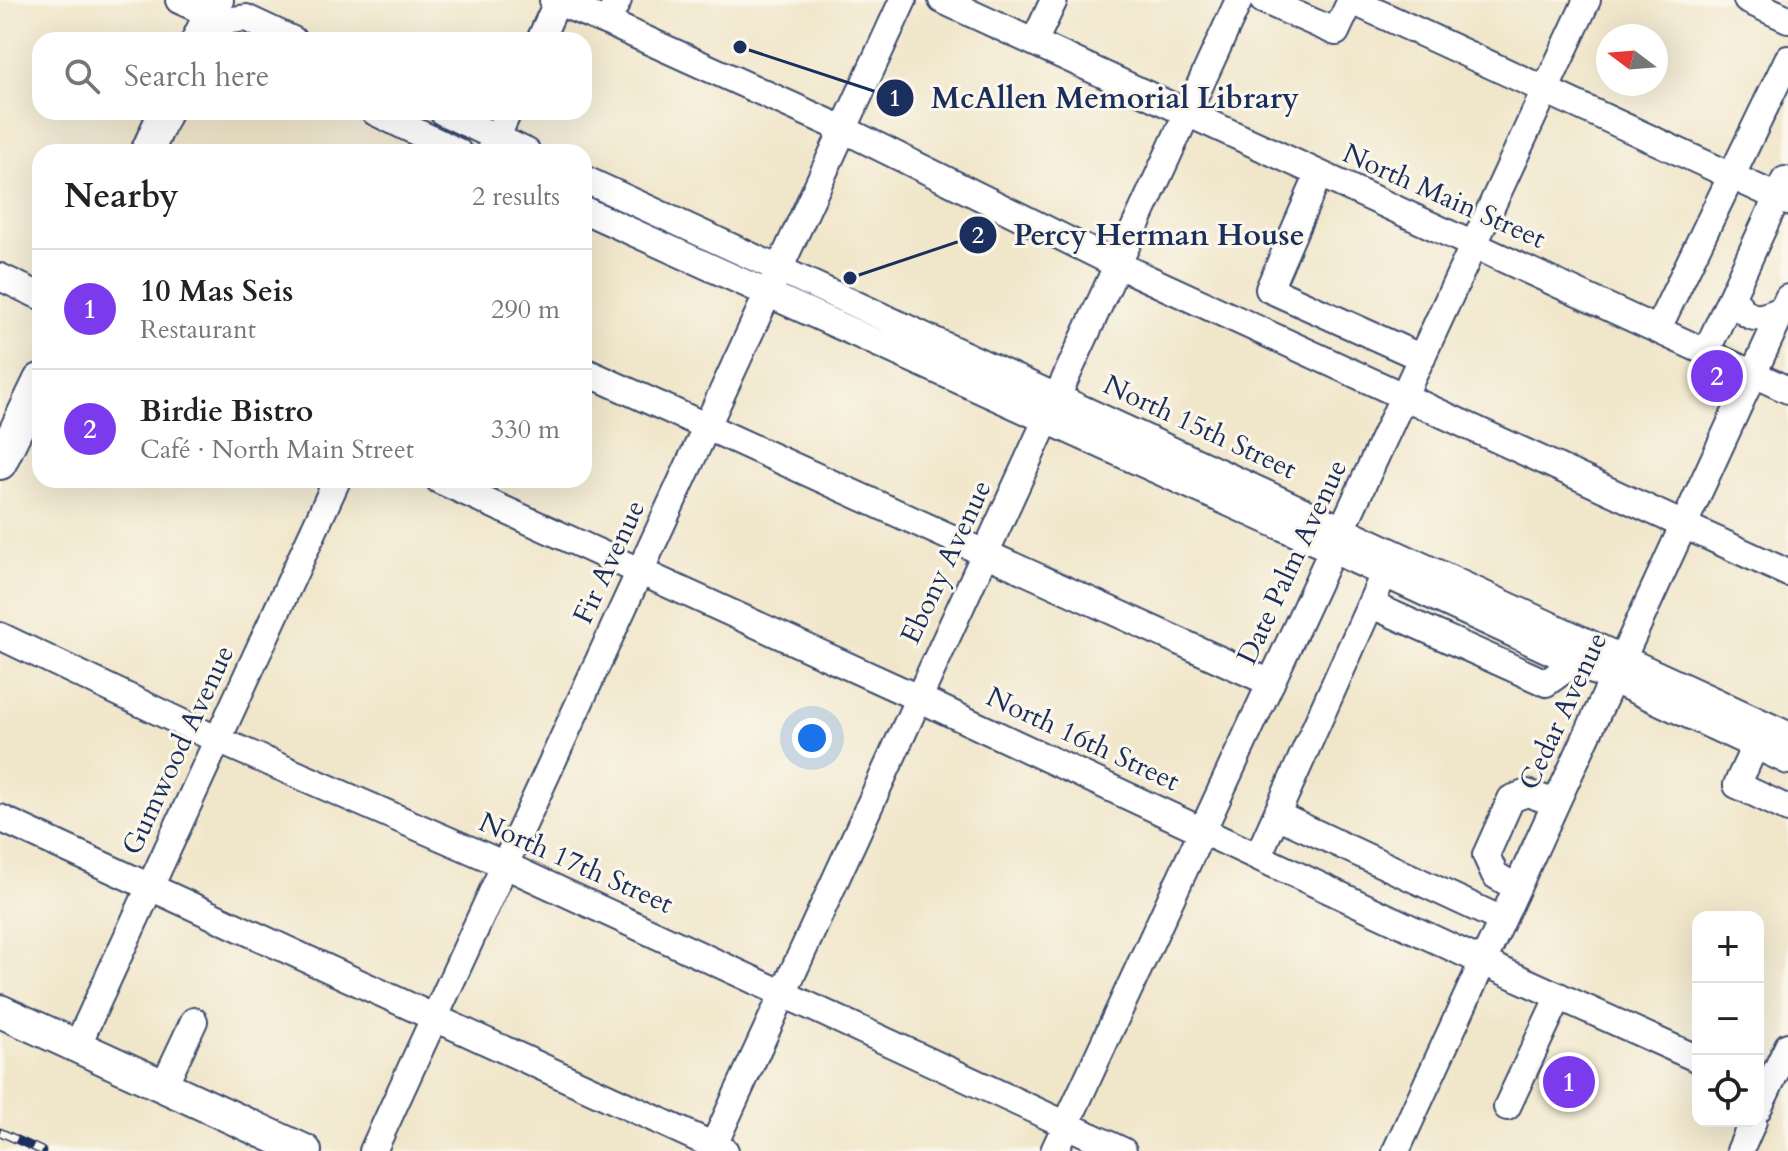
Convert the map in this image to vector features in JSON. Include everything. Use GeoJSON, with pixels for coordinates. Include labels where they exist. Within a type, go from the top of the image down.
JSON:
{"type":"FeatureCollection","features":[{"type":"Feature","properties":{"kind":"main road"},"geometry":{"type":"LineString","coordinates":[[151,144],[161,120]]}},
{"type":"Feature","properties":{"kind":"main road"},"geometry":{"type":"LineString","coordinates":[[0,463],[32,397]]}},
{"type":"Feature","properties":{"kind":"main road"},"geometry":{"type":"LineString","coordinates":[[0,1011],[305,1151]]}},
{"type":"Feature","properties":{"kind":"street"},"geometry":{"type":"LineString","coordinates":[[179,0],[216,23],[246,18],[276,32]]}},
{"type":"Feature","properties":{"kind":"street","name":"Fir Avenue"},"geometry":{"type":"LineString","coordinates":[[373,1151],[903,0]]}},
{"type":"Feature","properties":{"kind":"street","name":"North Main Street"},"geometry":{"type":"LineString","coordinates":[[942,0],[988,10],[1034,42],[1788,390]]}},
{"type":"Feature","properties":{"kind":"street"},"geometry":{"type":"LineString","coordinates":[[1034,42],[1054,0]]}},
{"type":"Feature","properties":{"kind":"street","name":"Ebony Avenue"},"geometry":{"type":"LineString","coordinates":[[716,1149],[783,993],[1239,0]]}},
{"type":"Feature","properties":{"kind":"street"},"geometry":{"type":"LineString","coordinates":[[1263,0],[1336,32],[1351,0],[1731,177],[1784,193],[1706,352]]}},
{"type":"Feature","properties":{"kind":"street","name":"Date Palm Avenue"},"geometry":{"type":"LineString","coordinates":[[1054,1151],[1587,0]]}},
{"type":"Feature","properties":{"kind":"street"},"geometry":{"type":"LineString","coordinates":[[1747,0],[1788,19]]}},
{"type":"Feature","properties":{"kind":"street"},"geometry":{"type":"LineString","coordinates":[[543,32],[556,1],[613,11],[1118,265],[1788,573]]}},
{"type":"Feature","properties":{"kind":"street"},"geometry":{"type":"LineString","coordinates":[[1658,328],[1786,66]]}},
{"type":"Feature","properties":{"kind":"street"},"geometry":{"type":"LineString","coordinates":[[392,120],[441,144]]}},
{"type":"Feature","properties":{"kind":"street"},"geometry":{"type":"LineString","coordinates":[[455,120],[491,144]]}},
{"type":"Feature","properties":{"kind":"street"},"geometry":{"type":"LineString","coordinates":[[493,144],[504,120]]}},
{"type":"Feature","properties":{"kind":"street"},"geometry":{"type":"LineString","coordinates":[[1319,174],[1269,289],[1422,358]]}},
{"type":"Feature","properties":{"kind":"street","name":"North 15th Street"},"geometry":{"type":"LineString","coordinates":[[592,183],[1059,396],[1338,539],[1617,669],[1788,735]]}},
{"type":"Feature","properties":{"kind":"street","name":"North 15th Street"},"geometry":{"type":"LineString","coordinates":[[592,214],[1048,420],[1338,539],[1384,574],[1574,663],[1617,669],[1755,746],[1788,761]]}},
{"type":"Feature","properties":{"kind":"street"},"geometry":{"type":"LineString","coordinates":[[0,277],[32,292]]}},
{"type":"Feature","properties":{"kind":"street"},"geometry":{"type":"LineString","coordinates":[[1732,296],[1743,312],[1757,318],[1765,318],[1785,304]]}},
{"type":"Feature","properties":{"kind":"street","name":"Cedar Avenue"},"geometry":{"type":"LineString","coordinates":[[1396,1151],[1785,304]]}},
{"type":"Feature","properties":{"kind":"street"},"geometry":{"type":"LineString","coordinates":[[592,375],[1271,683]]}},
{"type":"Feature","properties":{"kind":"street","name":"Gumwood Avenue"},"geometry":{"type":"LineString","coordinates":[[77,1046],[333,488]]}},
{"type":"Feature","properties":{"kind":"street","name":"North 16th Street"},"geometry":{"type":"LineString","coordinates":[[456,488],[1692,1056]]}},
{"type":"Feature","properties":{"kind":"street"},"geometry":{"type":"LineString","coordinates":[[1258,856],[1384,574]]}},
{"type":"Feature","properties":{"kind":"street"},"geometry":{"type":"LineString","coordinates":[[1372,605],[1546,683],[1574,663]]}},
{"type":"Feature","properties":{"kind":"street","name":"North 17th Street"},"geometry":{"type":"LineString","coordinates":[[0,636],[218,740],[505,865],[1123,1151]]}},
{"type":"Feature","properties":{"kind":"street"},"geometry":{"type":"LineString","coordinates":[[1755,746],[1737,785],[1788,809]]}},
{"type":"Feature","properties":{"kind":"street"},"geometry":{"type":"LineString","coordinates":[[1517,888],[1495,875],[1486,855],[1511,799],[1527,793],[1556,803]]}},
{"type":"Feature","properties":{"kind":"street"},"geometry":{"type":"LineString","coordinates":[[1277,815],[1502,920]]}},
{"type":"Feature","properties":{"kind":"street"},"geometry":{"type":"LineString","coordinates":[[0,818],[435,1016],[716,1149]]}},
{"type":"Feature","properties":{"kind":"street"},"geometry":{"type":"LineString","coordinates":[[1507,1107],[1559,996]]}},
{"type":"Feature","properties":{"kind":"street"},"geometry":{"type":"LineString","coordinates":[[164,1085],[194,1021]]}},
{"type":"Feature","properties":{"kind":"street"},"geometry":{"type":"LineString","coordinates":[[1768,1097],[1788,1046]]}},
{"type":"Feature","properties":{"kind":"street"},"geometry":{"type":"LineString","coordinates":[[1740,1151],[1750,1127]]}},
{"type":"Feature","properties":{"kind":"railway"},"geometry":{"type":"LineString","coordinates":[[0,1132],[42,1151]]}},
{"type":"Feature","properties":{"kind":"place","name":"McAllen Memorial Library"},"geometry":{"type":"Point","coordinates":[740,47]}},
{"type":"Feature","properties":{"kind":"place","name":"Percy Herman House"},"geometry":{"type":"Point","coordinates":[850,278]}},
{"type":"Feature","properties":{"kind":"place","name":"Birdie Bistro"},"geometry":{"type":"Point","coordinates":[1717,376]}},
{"type":"Feature","properties":{"kind":"place","name":"10 Mas Seis"},"geometry":{"type":"Point","coordinates":[1569,1082]}}]}
